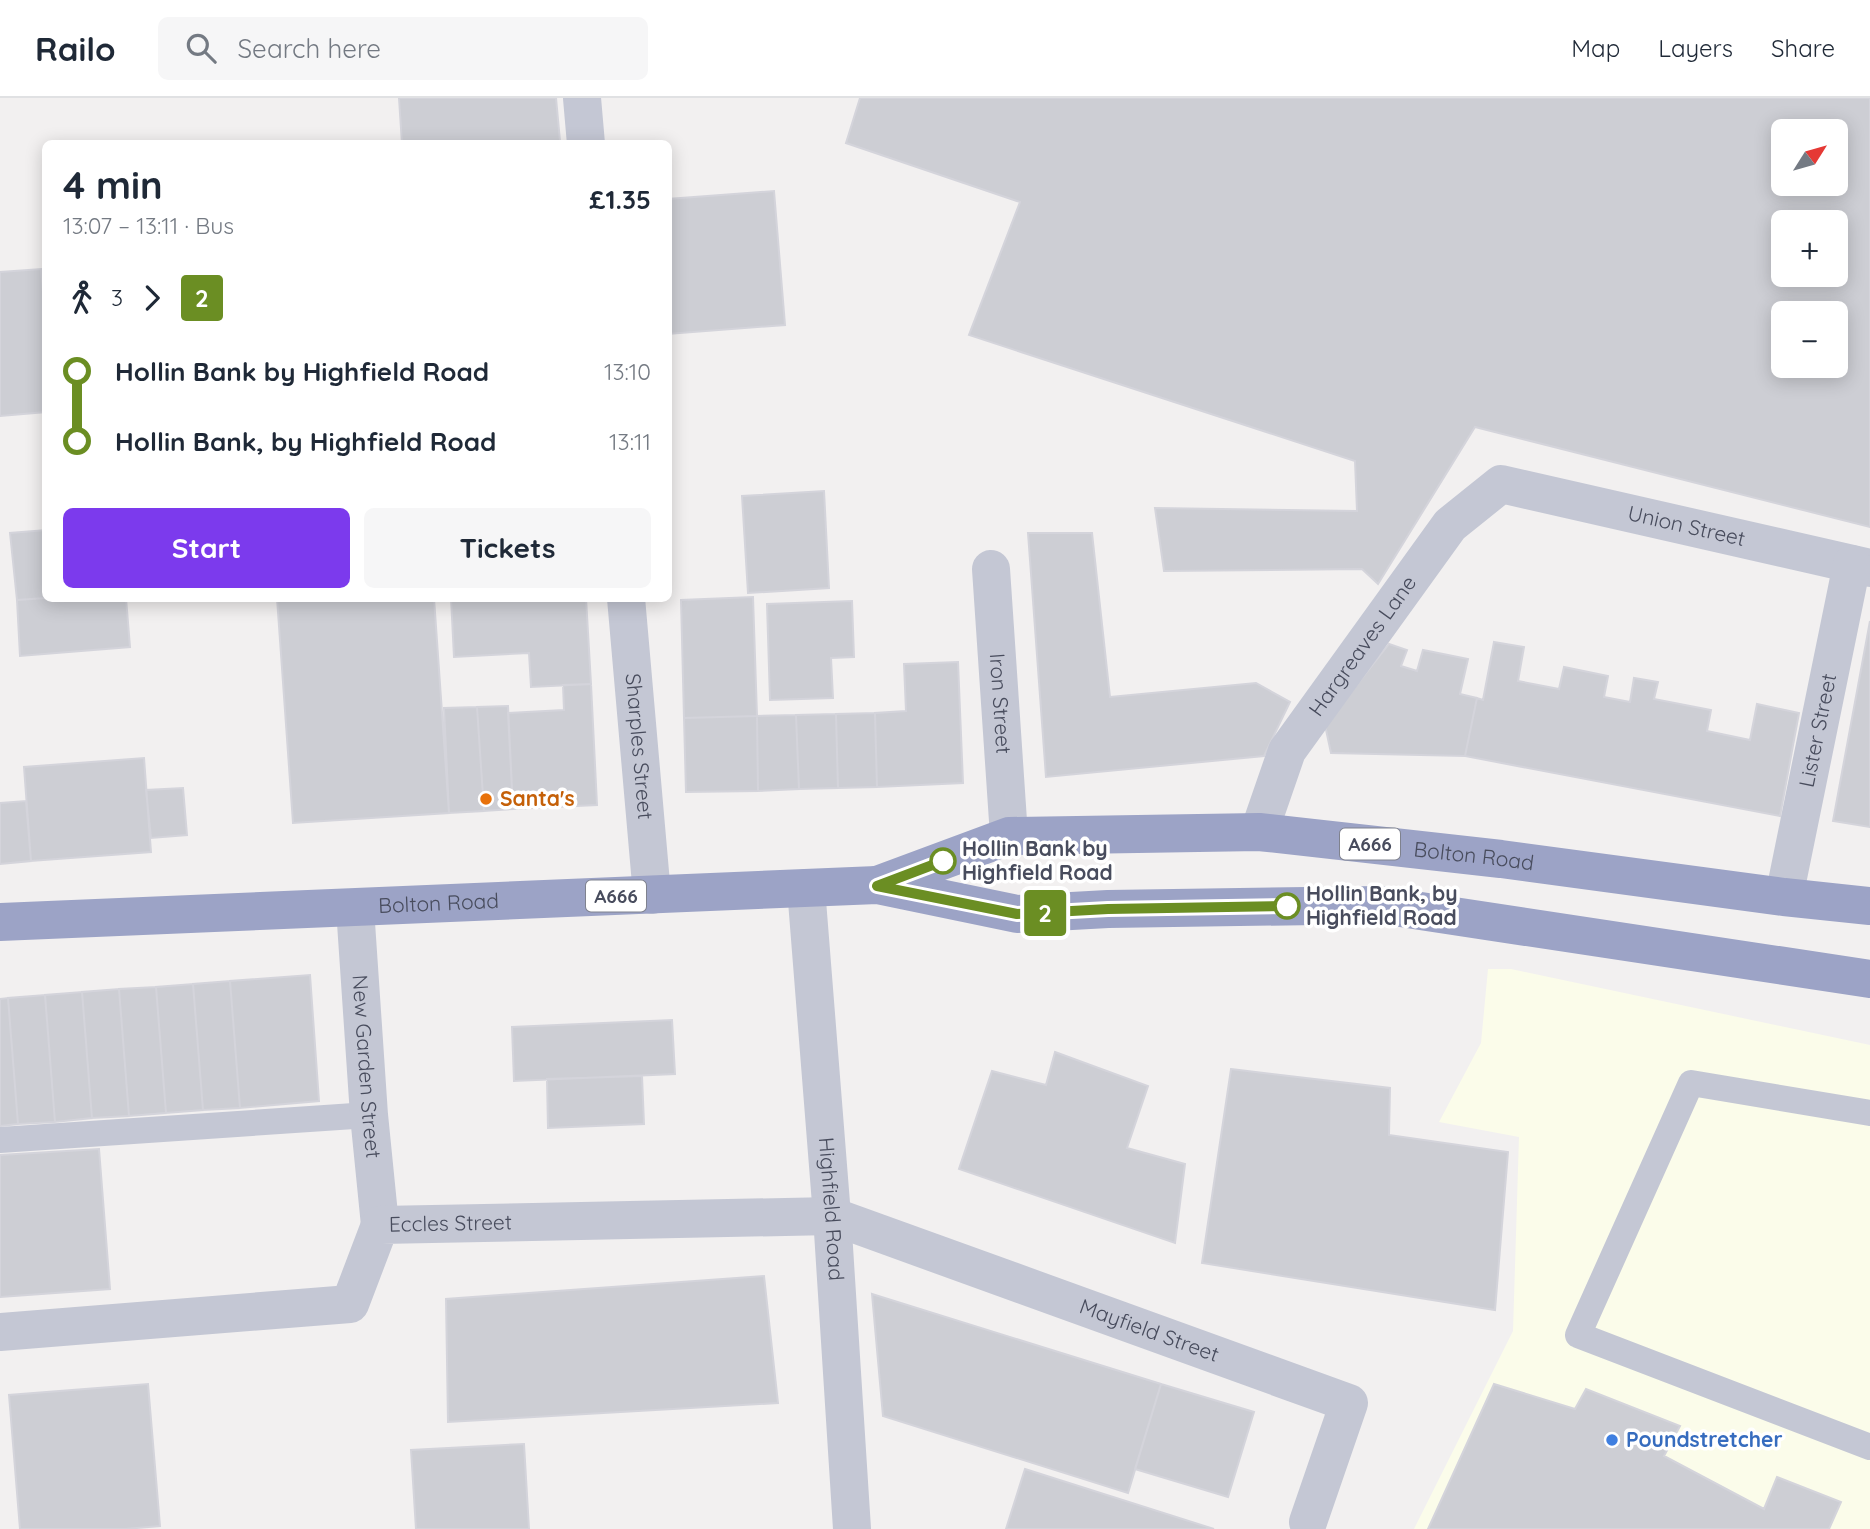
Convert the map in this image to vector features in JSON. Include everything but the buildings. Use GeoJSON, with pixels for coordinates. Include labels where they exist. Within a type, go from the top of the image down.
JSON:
{"type":"FeatureCollection","features":[{"type":"Feature","properties":{"kind":"highway","name":"Bolton Road"},"geometry":{"type":"LineString","coordinates":[[877,886],[1009,836],[1259,832],[1501,859],[1870,906]]}},
{"type":"Feature","properties":{"kind":"highway","name":"Bolton Road"},"geometry":{"type":"LineString","coordinates":[[0,922],[877,886],[1017,914],[1108,909],[1381,905],[1870,979]]}},
{"type":"Feature","properties":{"kind":"street"},"geometry":{"type":"LineString","coordinates":[[582,98],[586,140]]}},
{"type":"Feature","properties":{"kind":"street","name":"Union Street"},"geometry":{"type":"LineString","coordinates":[[1501,484],[1861,566]]}},
{"type":"Feature","properties":{"kind":"street","name":"Hargreaves Lane"},"geometry":{"type":"LineString","coordinates":[[1259,832],[1287,751],[1450,525],[1501,484]]}},
{"type":"Feature","properties":{"kind":"street","name":"Lister Street"},"geometry":{"type":"LineString","coordinates":[[1784,897],[1861,566]]}},
{"type":"Feature","properties":{"kind":"street","name":"Iron Street"},"geometry":{"type":"LineString","coordinates":[[991,569],[1009,836]]}},
{"type":"Feature","properties":{"kind":"street","name":"Sharples Street"},"geometry":{"type":"LineString","coordinates":[[626,602],[652,895]]}},
{"type":"Feature","properties":{"kind":"street","name":"Highfield Road"},"geometry":{"type":"LineString","coordinates":[[806,888],[832,1216],[852,1529]]}},
{"type":"Feature","properties":{"kind":"street","name":"New Garden Street"},"geometry":{"type":"LineString","coordinates":[[355,908],[369,1115],[380,1225]]}},
{"type":"Feature","properties":{"kind":"street","name":"Eccles Street"},"geometry":{"type":"LineString","coordinates":[[0,1332],[350,1304],[380,1225],[832,1216]]}},
{"type":"Feature","properties":{"kind":"street","name":"Mayfield Street"},"geometry":{"type":"LineString","coordinates":[[832,1216],[1349,1403],[1308,1522]]}},
{"type":"Feature","properties":{"kind":"lane"},"geometry":{"type":"LineString","coordinates":[[1870,1113],[1691,1083],[1578,1335],[1870,1447]]}},
{"type":"Feature","properties":{"kind":"lane"},"geometry":{"type":"LineString","coordinates":[[0,1140],[369,1115]]}},
{"type":"Feature","properties":{"kind":"shaded area"},"geometry":{"type":"Polygon","coordinates":[[[1488,969],[1511,969],[1870,1045],[1870,1529],[1414,1529],[1513,1331],[1519,1137],[1439,1122],[1481,1043],[1488,969]]]}},
{"type":"Feature","properties":{"kind":"bus line","name":"2"},"geometry":{"type":"LineString","coordinates":[[943,861],[877,886],[1017,914],[1108,909],[1287,906]]}},
{"type":"Feature","properties":{"kind":"place","name":"Santa's"},"geometry":{"type":"Point","coordinates":[486,799]}},
{"type":"Feature","properties":{"kind":"place","name":"Hollin Bank by Highfield Road"},"geometry":{"type":"Point","coordinates":[943,861]}},
{"type":"Feature","properties":{"kind":"place","name":"Hollin Bank, by Highfield Road"},"geometry":{"type":"Point","coordinates":[1287,906]}},
{"type":"Feature","properties":{"kind":"place","name":"Poundstretcher"},"geometry":{"type":"Point","coordinates":[1612,1440]}}]}
